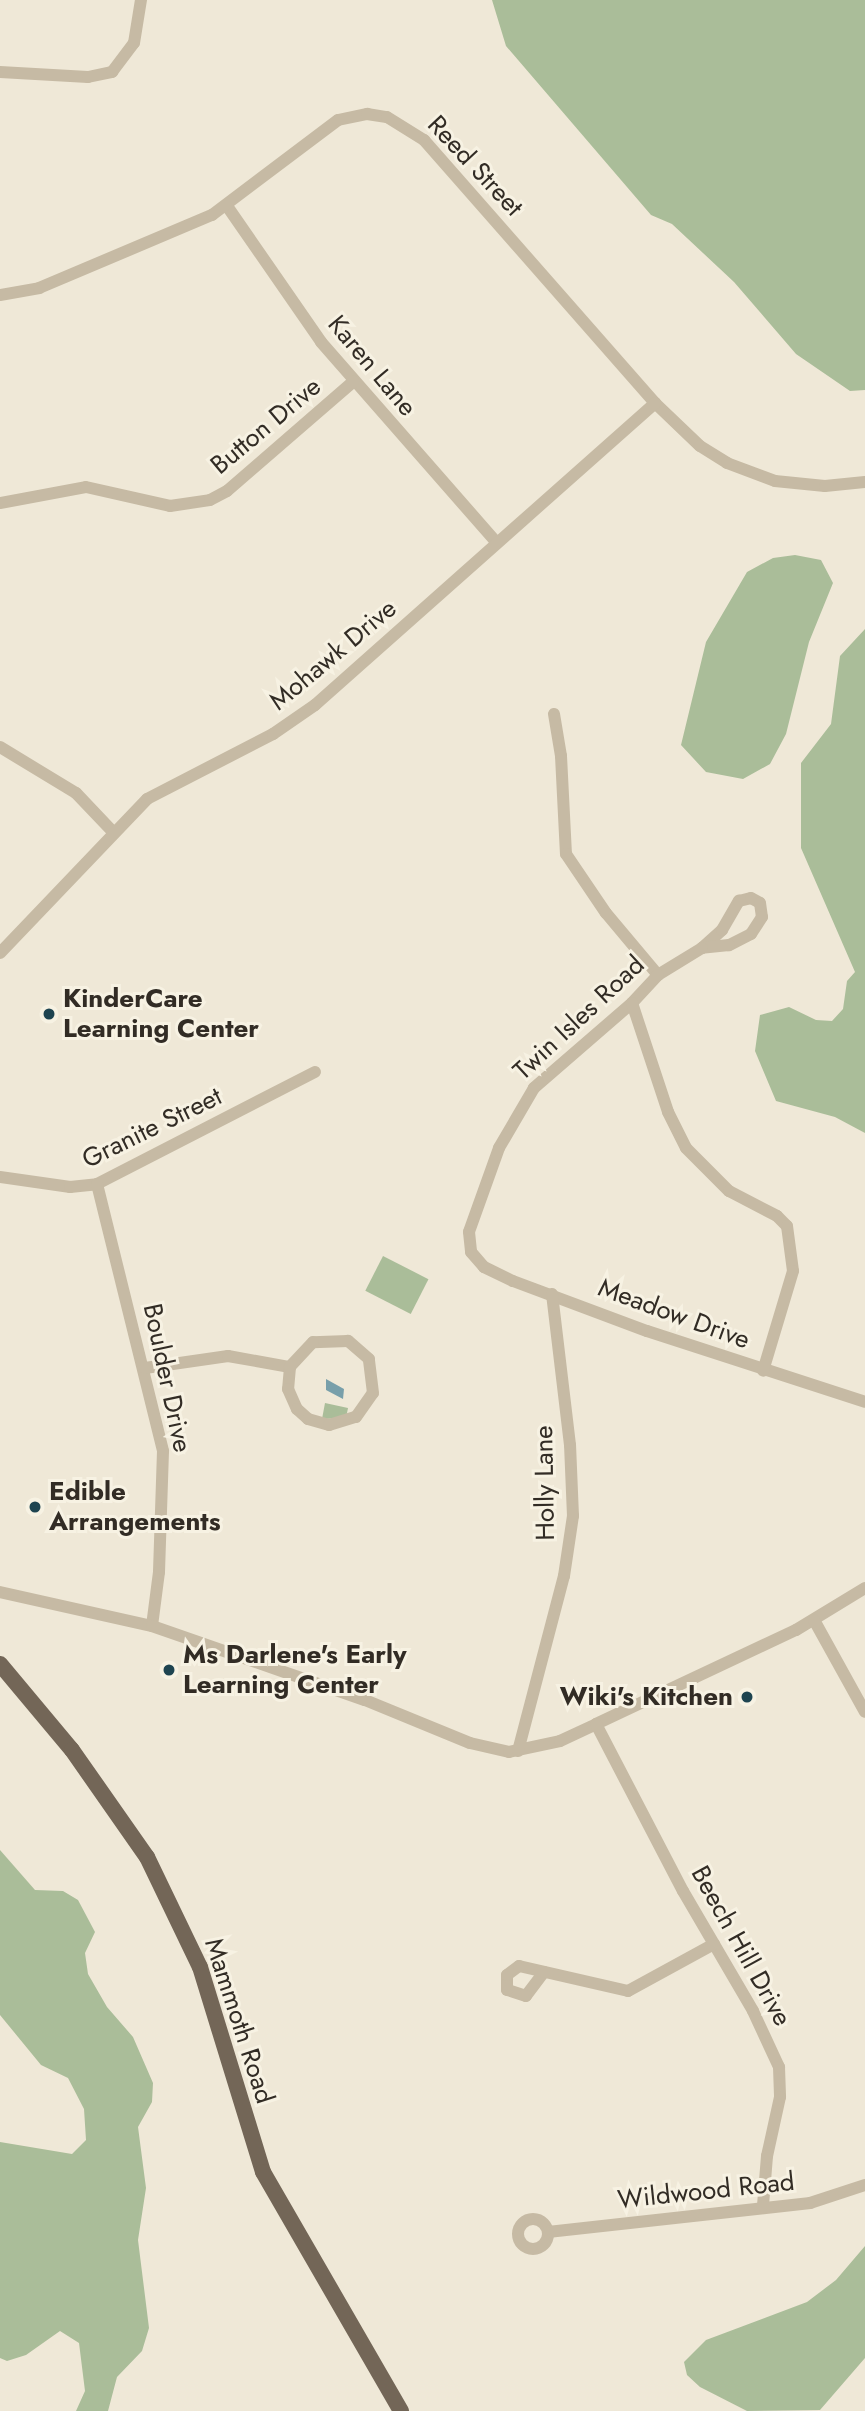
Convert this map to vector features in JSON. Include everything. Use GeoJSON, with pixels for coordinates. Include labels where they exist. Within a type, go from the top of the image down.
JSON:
{"type":"FeatureCollection","features":[{"type":"Feature","properties":{"kind":"main road","name":"Mammoth Road"},"geometry":{"type":"LineString","coordinates":[[0,1664],[72,1750],[158,1879],[210,1996],[263,2172],[401,2411]]}},
{"type":"Feature","properties":{"kind":"street"},"geometry":{"type":"LineString","coordinates":[[0,72],[88,77],[112,72],[134,43],[141,0]]}},
{"type":"Feature","properties":{"kind":"street","name":"Reed Street"},"geometry":{"type":"LineString","coordinates":[[0,295],[39,288],[227,206],[328,124],[367,114],[397,121],[424,140],[655,403],[700,446],[742,470],[807,485],[865,482]]}},
{"type":"Feature","properties":{"kind":"street","name":"Karen Lane"},"geometry":{"type":"LineString","coordinates":[[227,206],[353,382],[497,543]]}},
{"type":"Feature","properties":{"kind":"street","name":"Button Drive"},"geometry":{"type":"LineString","coordinates":[[0,503],[86,487],[170,506],[210,500],[228,491],[353,382]]}},
{"type":"Feature","properties":{"kind":"street","name":"Mohawk Drive"},"geometry":{"type":"LineString","coordinates":[[0,953],[113,832],[156,793],[299,718],[655,403]]}},
{"type":"Feature","properties":{"kind":"street"},"geometry":{"type":"LineString","coordinates":[[554,714],[561,756],[566,854],[600,905],[658,975]]}},
{"type":"Feature","properties":{"kind":"street"},"geometry":{"type":"LineString","coordinates":[[0,747],[76,793],[113,832]]}},
{"type":"Feature","properties":{"kind":"street","name":"Twin Isles Road"},"geometry":{"type":"LineString","coordinates":[[474,1256],[469,1232],[474,1213],[506,1129],[522,1103],[632,1003],[658,975],[702,948],[722,930],[739,901],[751,898],[760,903],[762,917],[751,934],[729,945],[702,948]]}},
{"type":"Feature","properties":{"kind":"street"},"geometry":{"type":"LineString","coordinates":[[632,1003],[667,1112],[686,1148],[729,1191],[777,1216],[787,1226],[793,1271],[763,1371]]}},
{"type":"Feature","properties":{"kind":"street","name":"Granite Street"},"geometry":{"type":"LineString","coordinates":[[0,1177],[70,1187],[97,1184],[315,1072]]}},
{"type":"Feature","properties":{"kind":"street","name":"Boulder Drive"},"geometry":{"type":"LineString","coordinates":[[97,1184],[145,1368],[164,1466],[152,1626]]}},
{"type":"Feature","properties":{"kind":"street","name":"Meadow Drive"},"geometry":{"type":"LineString","coordinates":[[474,1256],[493,1273],[763,1371],[865,1402]]}},
{"type":"Feature","properties":{"kind":"street","name":"Holly Lane"},"geometry":{"type":"LineString","coordinates":[[518,1751],[564,1576],[573,1516],[570,1445],[552,1293]]}},
{"type":"Feature","properties":{"kind":"street"},"geometry":{"type":"LineString","coordinates":[[348,1341],[372,1365],[371,1400],[350,1421],[329,1425],[314,1422],[297,1409],[290,1396],[290,1367],[313,1342],[348,1341]]}},
{"type":"Feature","properties":{"kind":"street"},"geometry":{"type":"LineString","coordinates":[[145,1368],[228,1356],[290,1367]]}},
{"type":"Feature","properties":{"kind":"street"},"geometry":{"type":"LineString","coordinates":[[0,1592],[56,1601],[152,1626],[365,1700],[470,1743],[518,1751],[560,1741],[814,1620],[865,1588]]}},
{"type":"Feature","properties":{"kind":"street"},"geometry":{"type":"LineString","coordinates":[[814,1620],[865,1712]]}},
{"type":"Feature","properties":{"kind":"street","name":"Beech Hill Drive"},"geometry":{"type":"LineString","coordinates":[[596,1724],[779,2067],[780,2096],[767,2156],[762,2206]]}},
{"type":"Feature","properties":{"kind":"street"},"geometry":{"type":"LineString","coordinates":[[544,1972],[628,1991],[715,1944]]}},
{"type":"Feature","properties":{"kind":"street","name":"Wildwood Road"},"geometry":{"type":"LineString","coordinates":[[548,2232],[831,2199],[865,2185]]}},
{"type":"Feature","properties":{"kind":"green space"},"geometry":{"type":"Polygon","coordinates":[[[492,0],[865,0],[865,390],[850,391],[796,354],[734,282],[672,224],[651,215],[506,46],[492,0]]]}},
{"type":"Feature","properties":{"kind":"green space"},"geometry":{"type":"Polygon","coordinates":[[[795,555],[821,560],[833,583],[809,642],[786,734],[770,764],[743,779],[706,772],[681,745],[706,642],[747,572],[773,558],[795,555]]]}},
{"type":"Feature","properties":{"kind":"green space"},"geometry":{"type":"Polygon","coordinates":[[[865,629],[865,1133],[835,1117],[776,1101],[755,1051],[760,1015],[789,1007],[816,1020],[832,1021],[843,1009],[847,981],[855,972],[801,848],[801,763],[831,724],[840,656],[865,629]]]}},
{"type":"Feature","properties":{"kind":"green space"},"geometry":{"type":"Polygon","coordinates":[[[383,1256],[428,1279],[411,1314],[365,1291],[383,1256]]]}},
{"type":"Feature","properties":{"kind":"green space"},"geometry":{"type":"Polygon","coordinates":[[[325,1403],[348,1408],[346,1418],[322,1419],[325,1403]]]}},
{"type":"Feature","properties":{"kind":"green space"},"geometry":{"type":"Polygon","coordinates":[[[0,1850],[35,1890],[63,1891],[78,1900],[95,1932],[85,1953],[88,1974],[107,2007],[133,2037],[153,2083],[152,2102],[138,2127],[146,2188],[138,2240],[149,2328],[142,2351],[117,2377],[108,2411],[76,2411],[85,2391],[79,2343],[60,2331],[26,2355],[7,2361],[0,2358],[0,2142],[72,2154],[86,2140],[84,2109],[68,2078],[41,2065],[0,2015],[0,1850]]]}},
{"type":"Feature","properties":{"kind":"green space"},"geometry":{"type":"Polygon","coordinates":[[[865,2246],[865,2358],[820,2410],[747,2411],[700,2387],[687,2375],[684,2362],[706,2340],[807,2302],[836,2280],[865,2246]]]}},
{"type":"Feature","properties":{"kind":"water"},"geometry":{"type":"Polygon","coordinates":[[[326,1379],[344,1389],[343,1399],[326,1390],[326,1379]]]}},
{"type":"Feature","properties":{"kind":"place","name":"KinderCare Learning Center"},"geometry":{"type":"Point","coordinates":[49,1014]}},
{"type":"Feature","properties":{"kind":"place","name":"Edible Arrangements"},"geometry":{"type":"Point","coordinates":[35,1507]}},
{"type":"Feature","properties":{"kind":"place","name":"Ms Darlene's Early Learning Center"},"geometry":{"type":"Point","coordinates":[169,1670]}},
{"type":"Feature","properties":{"kind":"place","name":"Wiki's Kitchen"},"geometry":{"type":"Point","coordinates":[747,1697]}}]}
